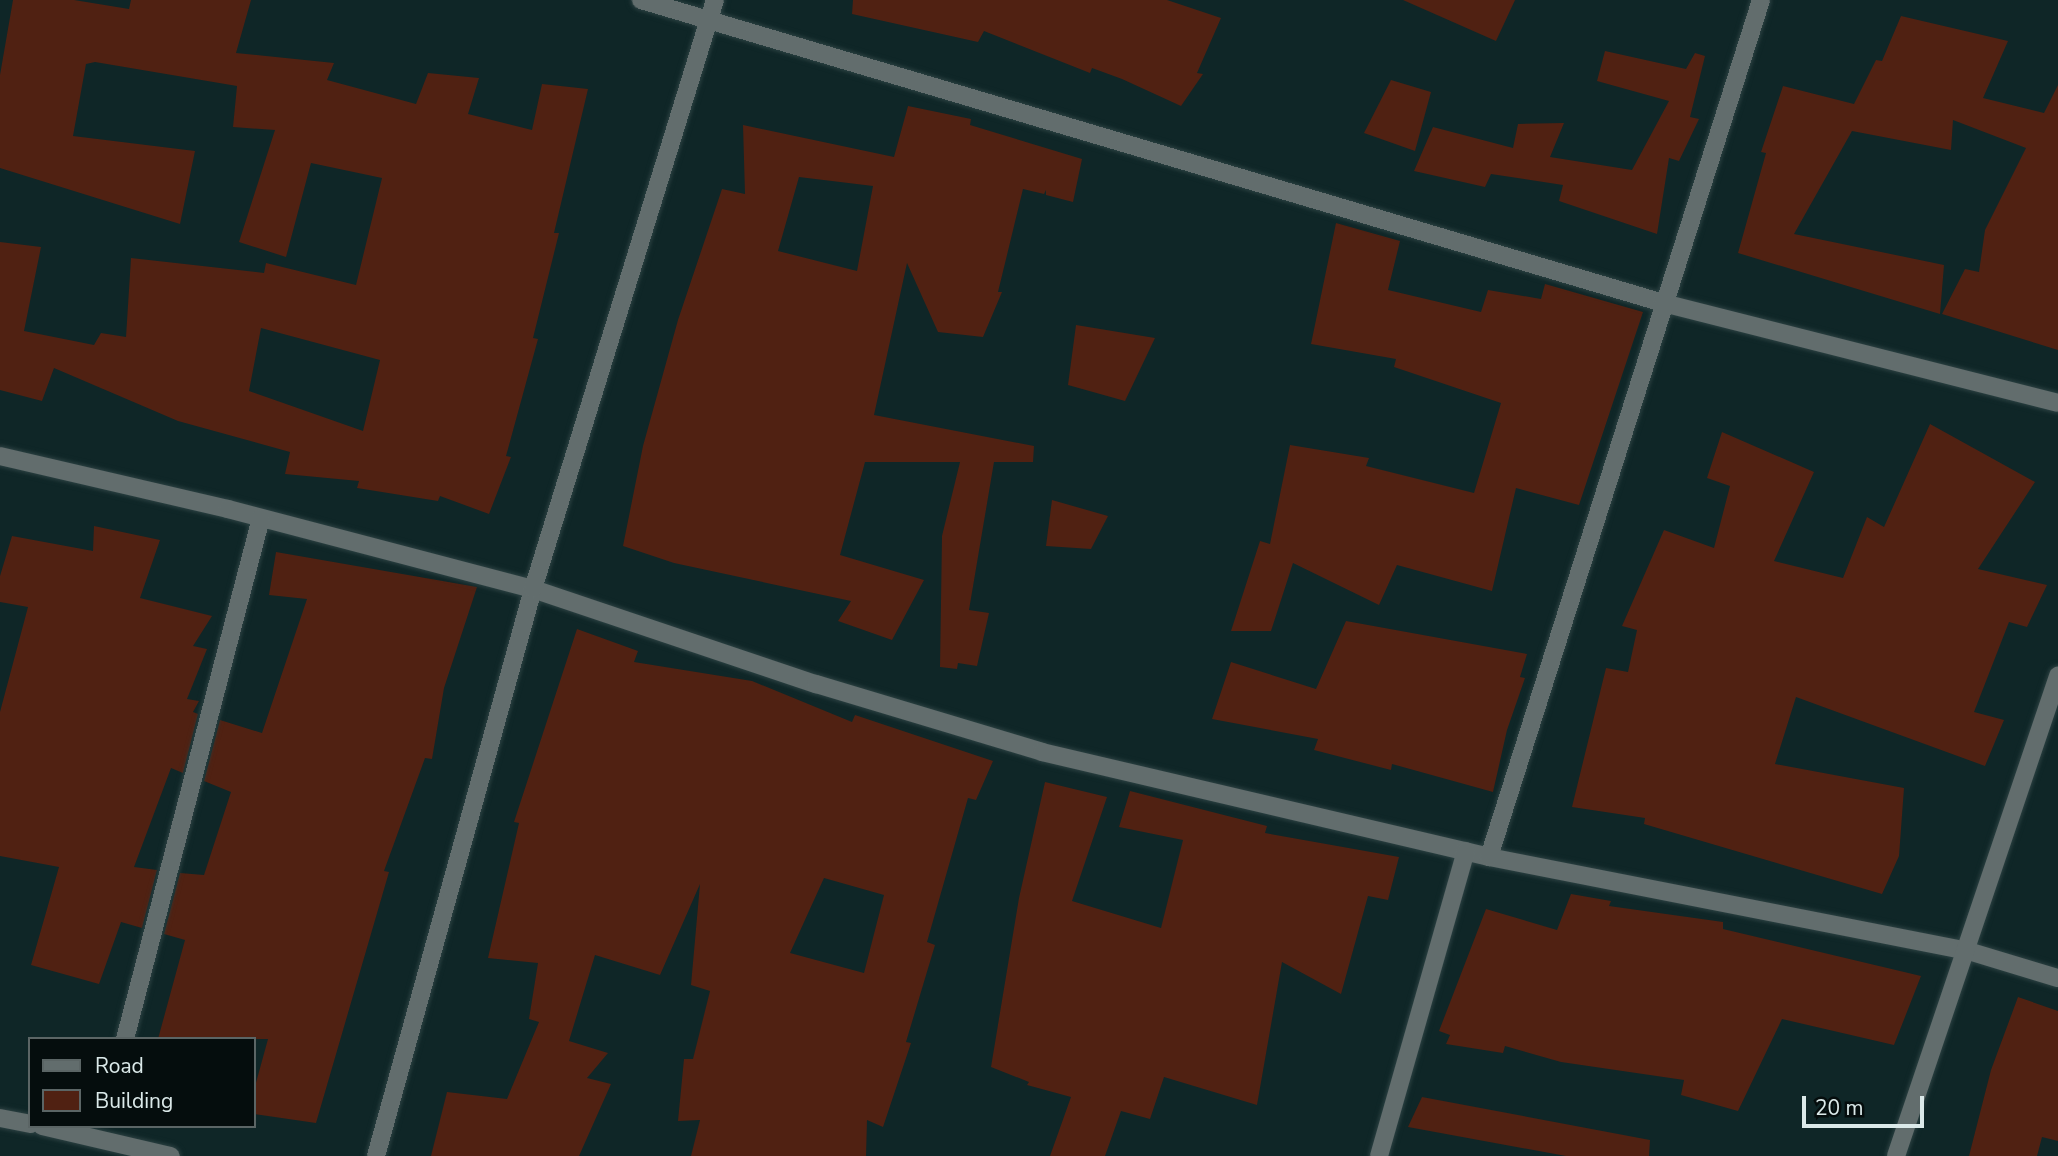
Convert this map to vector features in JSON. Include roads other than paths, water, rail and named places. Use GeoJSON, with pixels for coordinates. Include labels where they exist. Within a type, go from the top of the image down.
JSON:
{"type":"FeatureCollection","features":[{"type":"Feature","properties":{"kind":"street"},"geometry":{"type":"LineString","coordinates":[[641,0],[708,22],[1247,176],[1663,303],[2058,403]]}},
{"type":"Feature","properties":{"kind":"street"},"geometry":{"type":"LineString","coordinates":[[376,1156],[533,589],[715,0]]}},
{"type":"Feature","properties":{"kind":"street"},"geometry":{"type":"LineString","coordinates":[[1489,857],[1761,0]]}},
{"type":"Feature","properties":{"kind":"street"},"geometry":{"type":"LineString","coordinates":[[0,456],[261,518],[533,589],[816,684],[1042,752],[1489,857],[1965,950],[2058,978]]}},
{"type":"Feature","properties":{"kind":"street"},"geometry":{"type":"LineString","coordinates":[[126,1037],[261,518]]}},
{"type":"Feature","properties":{"kind":"street"},"geometry":{"type":"LineString","coordinates":[[1896,1156],[2058,676]]}},
{"type":"Feature","properties":{"kind":"street"},"geometry":{"type":"LineString","coordinates":[[1379,1156],[1466,851]]}},
{"type":"Feature","properties":{"kind":"street"},"geometry":{"type":"LineString","coordinates":[[0,1118],[28,1124]]}},
{"type":"Feature","properties":{"kind":"street"},"geometry":{"type":"LineString","coordinates":[[62,1128],[101,1132],[171,1156]]}},
{"type":"Feature","properties":{"kind":"street"},"geometry":{"type":"LineString","coordinates":[[95,1156],[101,1132]]}}]}
